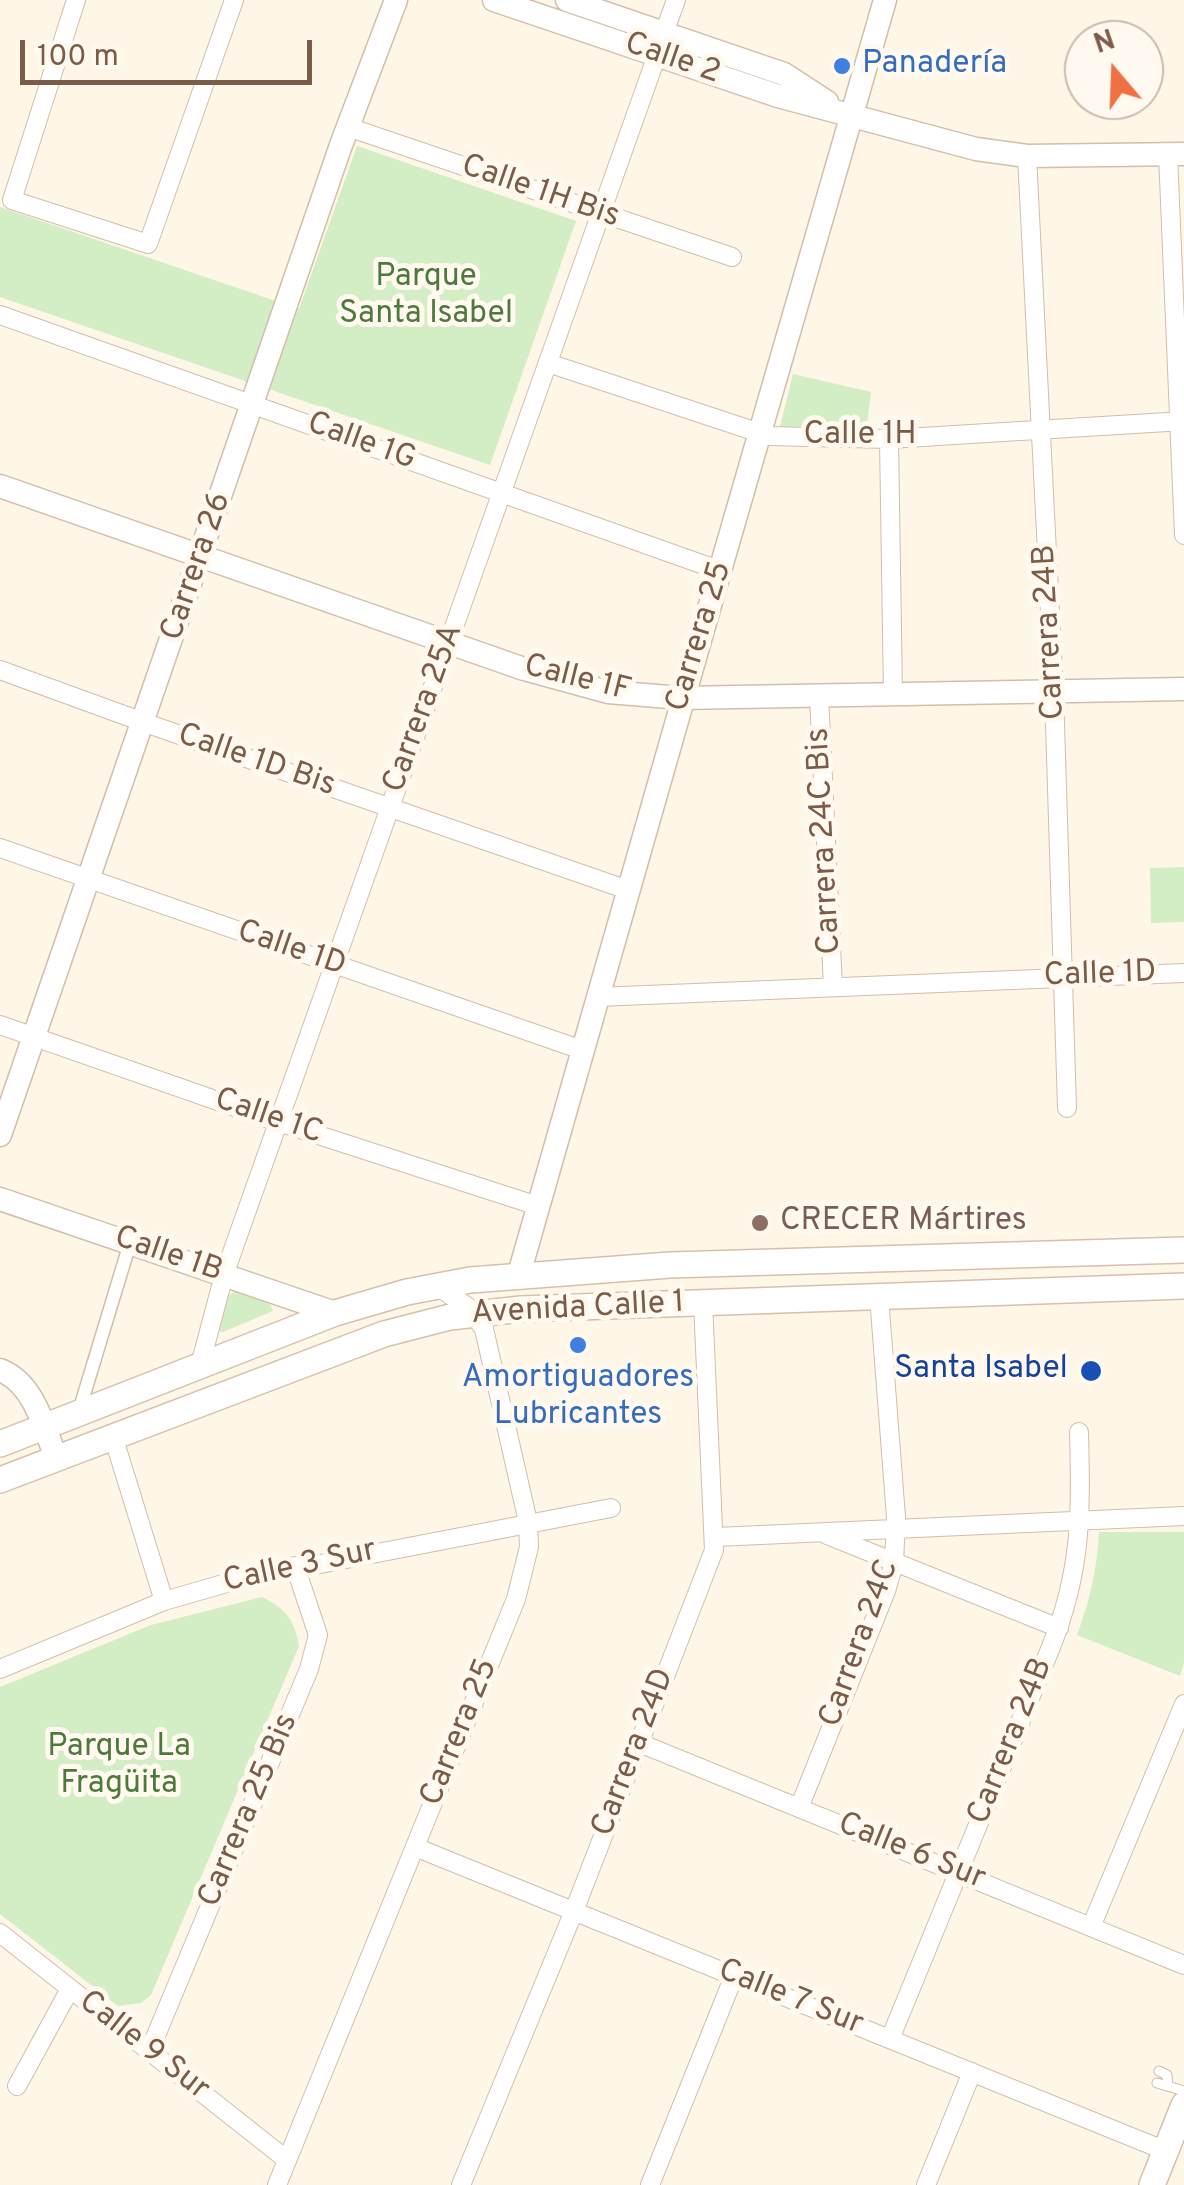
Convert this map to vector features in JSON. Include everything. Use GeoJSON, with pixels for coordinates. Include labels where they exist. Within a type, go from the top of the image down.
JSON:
{"type":"FeatureCollection","features":[{"type":"Feature","properties":{"kind":"main road","name":"Avenida Calle 1"},"geometry":{"type":"LineString","coordinates":[[0,1443],[335,1313],[436,1286],[519,1274],[690,1264],[1184,1250]]}},
{"type":"Feature","properties":{"kind":"main road","name":"Avenida Calle 1"},"geometry":{"type":"LineString","coordinates":[[0,1480],[384,1334],[474,1314],[522,1308],[1184,1286]]}},
{"type":"Feature","properties":{"kind":"main road"},"geometry":{"type":"LineString","coordinates":[[1152,2185],[1166,2151],[1176,2095]]}},
{"type":"Feature","properties":{"kind":"street"},"geometry":{"type":"LineString","coordinates":[[76,0],[12,200],[148,244],[234,0]]}},
{"type":"Feature","properties":{"kind":"street","name":"Carrera 26"},"geometry":{"type":"LineString","coordinates":[[0,1135],[348,128],[396,0]]}},
{"type":"Feature","properties":{"kind":"street","name":"Calle 2"},"geometry":{"type":"LineString","coordinates":[[494,0],[661,44]]}},
{"type":"Feature","properties":{"kind":"street","name":"Calle 2"},"geometry":{"type":"LineString","coordinates":[[567,0],[661,44],[851,117],[976,149],[1027,156],[1176,154]]}},
{"type":"Feature","properties":{"kind":"street","name":"Carrera 25A"},"geometry":{"type":"LineString","coordinates":[[200,1365],[224,1274],[676,0]]}},
{"type":"Feature","properties":{"kind":"street","name":"Carrera 25"},"geometry":{"type":"LineString","coordinates":[[519,1274],[885,0]]}},
{"type":"Feature","properties":{"kind":"street","name":"Calle 1H Bis"},"geometry":{"type":"LineString","coordinates":[[348,128],[732,258]]}},
{"type":"Feature","properties":{"kind":"street"},"geometry":{"type":"LineString","coordinates":[[1176,154],[1184,535]]}},
{"type":"Feature","properties":{"kind":"street","name":"Carrera 24B"},"geometry":{"type":"LineString","coordinates":[[1027,156],[1054,692],[1067,1108]]}},
{"type":"Feature","properties":{"kind":"street","name":"Calle 1G"},"geometry":{"type":"LineString","coordinates":[[0,315],[722,571]]}},
{"type":"Feature","properties":{"kind":"street","name":"Calle 1H"},"geometry":{"type":"LineString","coordinates":[[548,363],[760,435],[815,440],[888,439],[1181,421]]}},
{"type":"Feature","properties":{"kind":"street"},"geometry":{"type":"LineString","coordinates":[[888,439],[893,694]]}},
{"type":"Feature","properties":{"kind":"street","name":"Calle 1F"},"geometry":{"type":"LineString","coordinates":[[0,486],[448,643],[589,688],[682,698],[1184,689]]}},
{"type":"Feature","properties":{"kind":"street","name":"Calle 1D Bis"},"geometry":{"type":"LineString","coordinates":[[0,670],[628,890]]}},
{"type":"Feature","properties":{"kind":"street","name":"Carrera 24C Bis"},"geometry":{"type":"LineString","coordinates":[[819,696],[833,986]]}},
{"type":"Feature","properties":{"kind":"street","name":"Calle 1D"},"geometry":{"type":"LineString","coordinates":[[0,848],[582,1050]]}},
{"type":"Feature","properties":{"kind":"street","name":"Calle 1D"},"geometry":{"type":"LineString","coordinates":[[597,997],[1184,973]]}},
{"type":"Feature","properties":{"kind":"street","name":"Calle 1C"},"geometry":{"type":"LineString","coordinates":[[0,1024],[278,1122],[538,1206]]}},
{"type":"Feature","properties":{"kind":"street","name":"Calle 1B"},"geometry":{"type":"LineString","coordinates":[[0,1198],[335,1313]]}},
{"type":"Feature","properties":{"kind":"street"},"geometry":{"type":"LineString","coordinates":[[78,1414],[130,1243]]}},
{"type":"Feature","properties":{"kind":"street"},"geometry":{"type":"LineString","coordinates":[[436,1286],[474,1314]]}},
{"type":"Feature","properties":{"kind":"street","name":"Carrera 24C"},"geometry":{"type":"LineString","coordinates":[[800,1808],[886,1592],[894,1562],[896,1529],[879,1296]]}},
{"type":"Feature","properties":{"kind":"street","name":"Carrera 24D"},"geometry":{"type":"LineString","coordinates":[[461,2185],[710,1564],[716,1537],[703,1302]]}},
{"type":"Feature","properties":{"kind":"street","name":"Carrera 25"},"geometry":{"type":"LineString","coordinates":[[277,2185],[516,1598],[528,1548],[528,1522],[484,1329],[474,1314]]}},
{"type":"Feature","properties":{"kind":"street"},"geometry":{"type":"LineString","coordinates":[[0,1370],[20,1383],[56,1458]]}},
{"type":"Feature","properties":{"kind":"street","name":"Carrera 24B"},"geometry":{"type":"LineString","coordinates":[[890,2039],[1059,1628],[1078,1558],[1079,1432]]}},
{"type":"Feature","properties":{"kind":"street"},"geometry":{"type":"LineString","coordinates":[[114,1436],[164,1601]]}},
{"type":"Feature","properties":{"kind":"street","name":"Calle 3 Sur"},"geometry":{"type":"LineString","coordinates":[[0,1669],[164,1601],[296,1566],[611,1508]]}},
{"type":"Feature","properties":{"kind":"street"},"geometry":{"type":"LineString","coordinates":[[716,1537],[1184,1516]]}},
{"type":"Feature","properties":{"kind":"street"},"geometry":{"type":"LineString","coordinates":[[819,1532],[1059,1628]]}},
{"type":"Feature","properties":{"kind":"street","name":"Carrera 25 Bis"},"geometry":{"type":"LineString","coordinates":[[150,2052],[312,1658],[318,1635],[296,1566]]}},
{"type":"Feature","properties":{"kind":"street"},"geometry":{"type":"LineString","coordinates":[[1091,1927],[1184,1704]]}},
{"type":"Feature","properties":{"kind":"street","name":"Calle 6 Sur"},"geometry":{"type":"LineString","coordinates":[[638,1742],[1184,1965]]}},
{"type":"Feature","properties":{"kind":"street","name":"Calle 7 Sur"},"geometry":{"type":"LineString","coordinates":[[415,1847],[972,2072],[1122,2125],[1166,2151]]}},
{"type":"Feature","properties":{"kind":"street","name":"Calle 9 Sur"},"geometry":{"type":"LineString","coordinates":[[0,1934],[287,2160]]}},
{"type":"Feature","properties":{"kind":"street"},"geometry":{"type":"LineString","coordinates":[[650,2185],[734,1976]]}},
{"type":"Feature","properties":{"kind":"street"},"geometry":{"type":"LineString","coordinates":[[16,2086],[70,1988]]}},
{"type":"Feature","properties":{"kind":"street"},"geometry":{"type":"LineString","coordinates":[[926,2185],[972,2072]]}},
{"type":"Feature","properties":{"kind":"lane"},"geometry":{"type":"LineString","coordinates":[[1160,2071],[1176,2095]]}},
{"type":"Feature","properties":{"kind":"lane"},"geometry":{"type":"LineString","coordinates":[[1157,2083],[1176,2095]]}},
{"type":"Feature","properties":{"kind":"lane"},"geometry":{"type":"LineString","coordinates":[[1176,2095],[1184,2091]]}},
{"type":"Feature","properties":{"kind":"green space","name":"Parque Santa Isabel"},"geometry":{"type":"Polygon","coordinates":[[[357,146],[576,221],[490,465],[0,297],[0,207],[299,309],[357,146]]]}},
{"type":"Feature","properties":{"kind":"green space"},"geometry":{"type":"Polygon","coordinates":[[[793,374],[871,392],[867,425],[780,427],[793,374]]]}},
{"type":"Feature","properties":{"kind":"green space"},"geometry":{"type":"Polygon","coordinates":[[[1184,867],[1184,922],[1151,923],[1150,868],[1184,867]]]}},
{"type":"Feature","properties":{"kind":"green space"},"geometry":{"type":"Polygon","coordinates":[[[237,1291],[270,1304],[273,1311],[219,1331],[227,1296],[237,1291]]]}},
{"type":"Feature","properties":{"kind":"green space"},"geometry":{"type":"Polygon","coordinates":[[[1099,1532],[1184,1532],[1184,1663],[1180,1676],[1077,1635],[1092,1584],[1099,1532]]]}},
{"type":"Feature","properties":{"kind":"green space","name":"Parque La Fragüita"},"geometry":{"type":"Polygon","coordinates":[[[262,1597],[288,1616],[299,1646],[151,1995],[141,2003],[118,2006],[0,1914],[0,1687],[151,1625],[262,1597]]]}},
{"type":"Feature","properties":{"kind":"place","name":"Panadería"},"geometry":{"type":"Point","coordinates":[842,66]}},
{"type":"Feature","properties":{"kind":"place","name":"CRECER Mártires"},"geometry":{"type":"Point","coordinates":[760,1223]}},
{"type":"Feature","properties":{"kind":"place","name":"Amortiguadores Lubricantes"},"geometry":{"type":"Point","coordinates":[578,1345]}},
{"type":"Feature","properties":{"kind":"place","name":"Santa Isabel"},"geometry":{"type":"Point","coordinates":[1091,1371]}}]}
